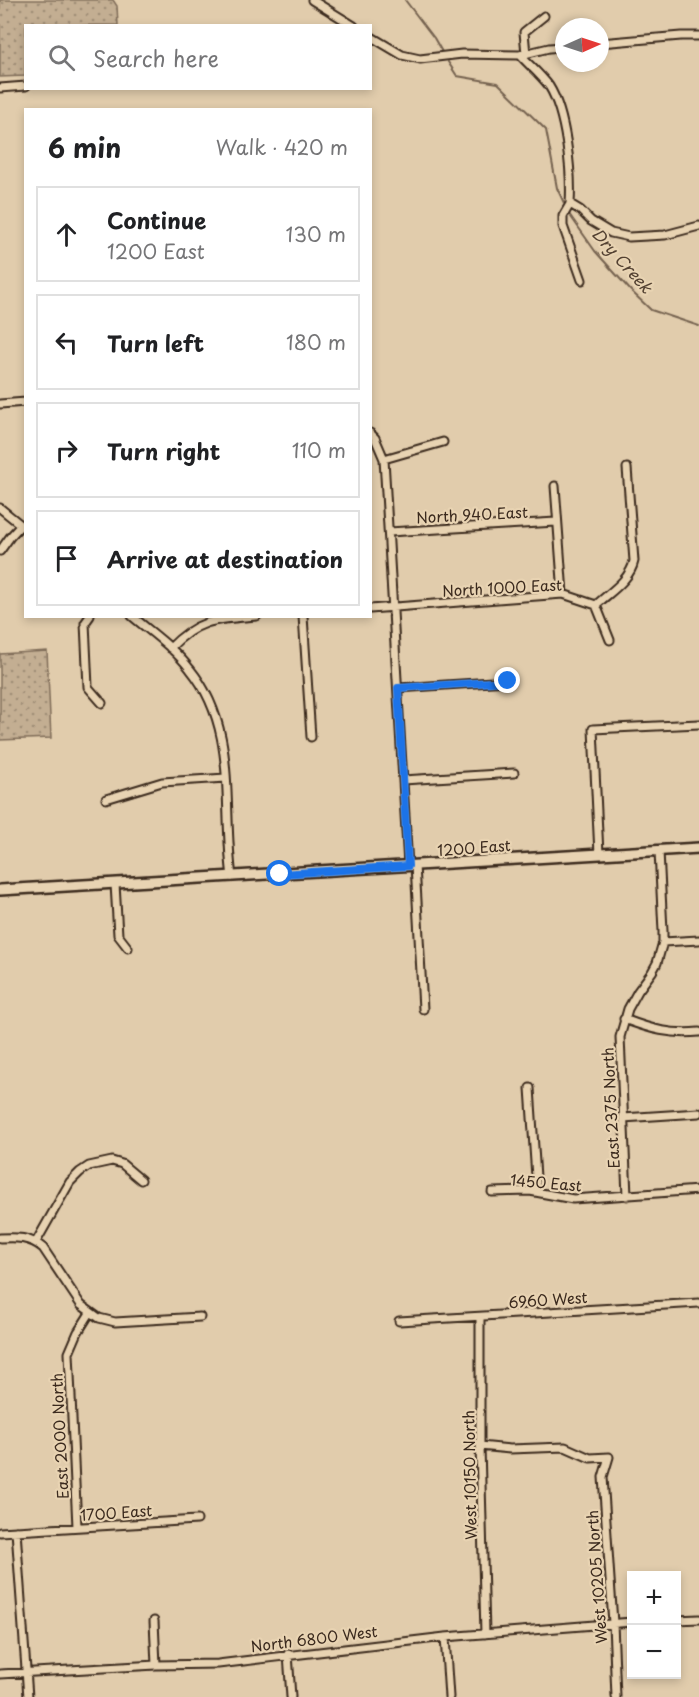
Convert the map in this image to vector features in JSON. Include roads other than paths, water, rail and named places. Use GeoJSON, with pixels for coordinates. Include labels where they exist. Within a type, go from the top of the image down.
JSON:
{"type":"FeatureCollection","features":[{"type":"Feature","properties":{"kind":"main road","name":"1200 East"},"geometry":{"type":"LineString","coordinates":[[0,890],[699,848]]}},
{"type":"Feature","properties":{"kind":"street"},"geometry":{"type":"LineString","coordinates":[[312,0],[351,24]]}},
{"type":"Feature","properties":{"kind":"street"},"geometry":{"type":"LineString","coordinates":[[544,16],[524,32],[523,55],[548,86],[560,110],[568,163],[570,204],[563,216],[563,226],[582,280]]}},
{"type":"Feature","properties":{"kind":"street"},"geometry":{"type":"LineString","coordinates":[[609,42],[699,36]]}},
{"type":"Feature","properties":{"kind":"street"},"geometry":{"type":"LineString","coordinates":[[372,37],[402,55],[420,59],[462,54],[523,55],[555,48]]}},
{"type":"Feature","properties":{"kind":"street"},"geometry":{"type":"LineString","coordinates":[[0,88],[24,86]]}},
{"type":"Feature","properties":{"kind":"street"},"geometry":{"type":"LineString","coordinates":[[570,204],[611,233],[629,237],[665,235],[699,226]]}},
{"type":"Feature","properties":{"kind":"street"},"geometry":{"type":"LineString","coordinates":[[0,404],[24,402]]}},
{"type":"Feature","properties":{"kind":"street"},"geometry":{"type":"LineString","coordinates":[[372,437],[384,459],[403,780],[423,1009]]}},
{"type":"Feature","properties":{"kind":"street"},"geometry":{"type":"LineString","coordinates":[[384,459],[443,442]]}},
{"type":"Feature","properties":{"kind":"street"},"geometry":{"type":"LineString","coordinates":[[610,640],[596,605],[628,576],[634,561],[627,468]]}},
{"type":"Feature","properties":{"kind":"street"},"geometry":{"type":"LineString","coordinates":[[555,486],[563,594]]}},
{"type":"Feature","properties":{"kind":"street"},"geometry":{"type":"LineString","coordinates":[[0,508],[23,527],[10,537],[0,551]]}},
{"type":"Feature","properties":{"kind":"street","name":"North 940 East"},"geometry":{"type":"LineString","coordinates":[[389,532],[556,522]]}},
{"type":"Feature","properties":{"kind":"street","name":"North 1000 East"},"geometry":{"type":"LineString","coordinates":[[372,609],[563,594],[596,605]]}},
{"type":"Feature","properties":{"kind":"street"},"geometry":{"type":"LineString","coordinates":[[89,618],[85,623],[88,687],[102,704]]}},
{"type":"Feature","properties":{"kind":"street"},"geometry":{"type":"LineString","coordinates":[[134,618],[170,648],[192,671],[212,705],[222,737],[232,877]]}},
{"type":"Feature","properties":{"kind":"street"},"geometry":{"type":"LineString","coordinates":[[170,648],[189,630],[219,618]]}},
{"type":"Feature","properties":{"kind":"street"},"geometry":{"type":"LineString","coordinates":[[303,618],[311,737]]}},
{"type":"Feature","properties":{"kind":"street"},"geometry":{"type":"LineString","coordinates":[[398,688],[508,681]]}},
{"type":"Feature","properties":{"kind":"street"},"geometry":{"type":"LineString","coordinates":[[599,854],[593,729],[699,724]]}},
{"type":"Feature","properties":{"kind":"street"},"geometry":{"type":"LineString","coordinates":[[403,780],[514,773]]}},
{"type":"Feature","properties":{"kind":"street"},"geometry":{"type":"LineString","coordinates":[[106,799],[162,782],[226,778]]}},
{"type":"Feature","properties":{"kind":"street","name":"East 2375 North"},"geometry":{"type":"LineString","coordinates":[[627,1196],[620,1036],[624,1019],[633,1000],[657,963],[663,942],[659,851]]}},
{"type":"Feature","properties":{"kind":"street"},"geometry":{"type":"LineString","coordinates":[[115,884],[118,935],[128,948]]}},
{"type":"Feature","properties":{"kind":"street"},"geometry":{"type":"LineString","coordinates":[[663,942],[699,940]]}},
{"type":"Feature","properties":{"kind":"street"},"geometry":{"type":"LineString","coordinates":[[624,1019],[658,1031],[684,1034],[699,1032]]}},
{"type":"Feature","properties":{"kind":"street"},"geometry":{"type":"LineString","coordinates":[[530,1088],[537,1192]]}},
{"type":"Feature","properties":{"kind":"street"},"geometry":{"type":"LineString","coordinates":[[623,1118],[699,1113]]}},
{"type":"Feature","properties":{"kind":"street"},"geometry":{"type":"LineString","coordinates":[[36,1242],[70,1182],[89,1166],[112,1161],[122,1164],[141,1180]]}},
{"type":"Feature","properties":{"kind":"street","name":"1450 East"},"geometry":{"type":"LineString","coordinates":[[492,1191],[537,1192],[573,1199],[699,1190]]}},
{"type":"Feature","properties":{"kind":"street"},"geometry":{"type":"LineString","coordinates":[[0,1238],[18,1237],[36,1242],[54,1261],[81,1305],[99,1318],[115,1322],[200,1317]]}},
{"type":"Feature","properties":{"kind":"street","name":"6960 West"},"geometry":{"type":"LineString","coordinates":[[399,1321],[699,1304]]}},
{"type":"Feature","properties":{"kind":"street","name":"East 2000 North"},"geometry":{"type":"LineString","coordinates":[[77,1527],[69,1353],[90,1313]]}},
{"type":"Feature","properties":{"kind":"street","name":"West 10150 North"},"geometry":{"type":"LineString","coordinates":[[480,1317],[480,1446],[485,1634]]}},
{"type":"Feature","properties":{"kind":"street","name":"West 10205 North"},"geometry":{"type":"LineString","coordinates":[[480,1446],[510,1449],[565,1447],[590,1458],[609,1457],[603,1477],[616,1697]]}},
{"type":"Feature","properties":{"kind":"street","name":"1700 East"},"geometry":{"type":"LineString","coordinates":[[0,1532],[197,1520]]}},
{"type":"Feature","properties":{"kind":"street"},"geometry":{"type":"LineString","coordinates":[[16,1531],[27,1697]]}},
{"type":"Feature","properties":{"kind":"street"},"geometry":{"type":"LineString","coordinates":[[681,1620],[699,1619]]}},
{"type":"Feature","properties":{"kind":"street"},"geometry":{"type":"LineString","coordinates":[[154,1621],[156,1665]]}},
{"type":"Feature","properties":{"kind":"street","name":"North 6800 West"},"geometry":{"type":"LineString","coordinates":[[0,1674],[156,1665],[218,1664],[445,1636],[627,1622]]}},
{"type":"Feature","properties":{"kind":"street"},"geometry":{"type":"LineString","coordinates":[[445,1636],[449,1697]]}},
{"type":"Feature","properties":{"kind":"street"},"geometry":{"type":"LineString","coordinates":[[288,1654],[291,1697]]}},
{"type":"Feature","properties":{"kind":"waterway","name":"Dry Creek"},"geometry":{"type":"LineString","coordinates":[[405,0],[442,52]]}},
{"type":"Feature","properties":{"kind":"waterway","name":"Dry Creek"},"geometry":{"type":"LineString","coordinates":[[448,62],[457,76],[498,83],[546,130],[557,188],[564,203]]}},
{"type":"Feature","properties":{"kind":"waterway","name":"Dry Creek"},"geometry":{"type":"LineString","coordinates":[[569,214],[595,251],[651,310],[699,326]]}}]}
